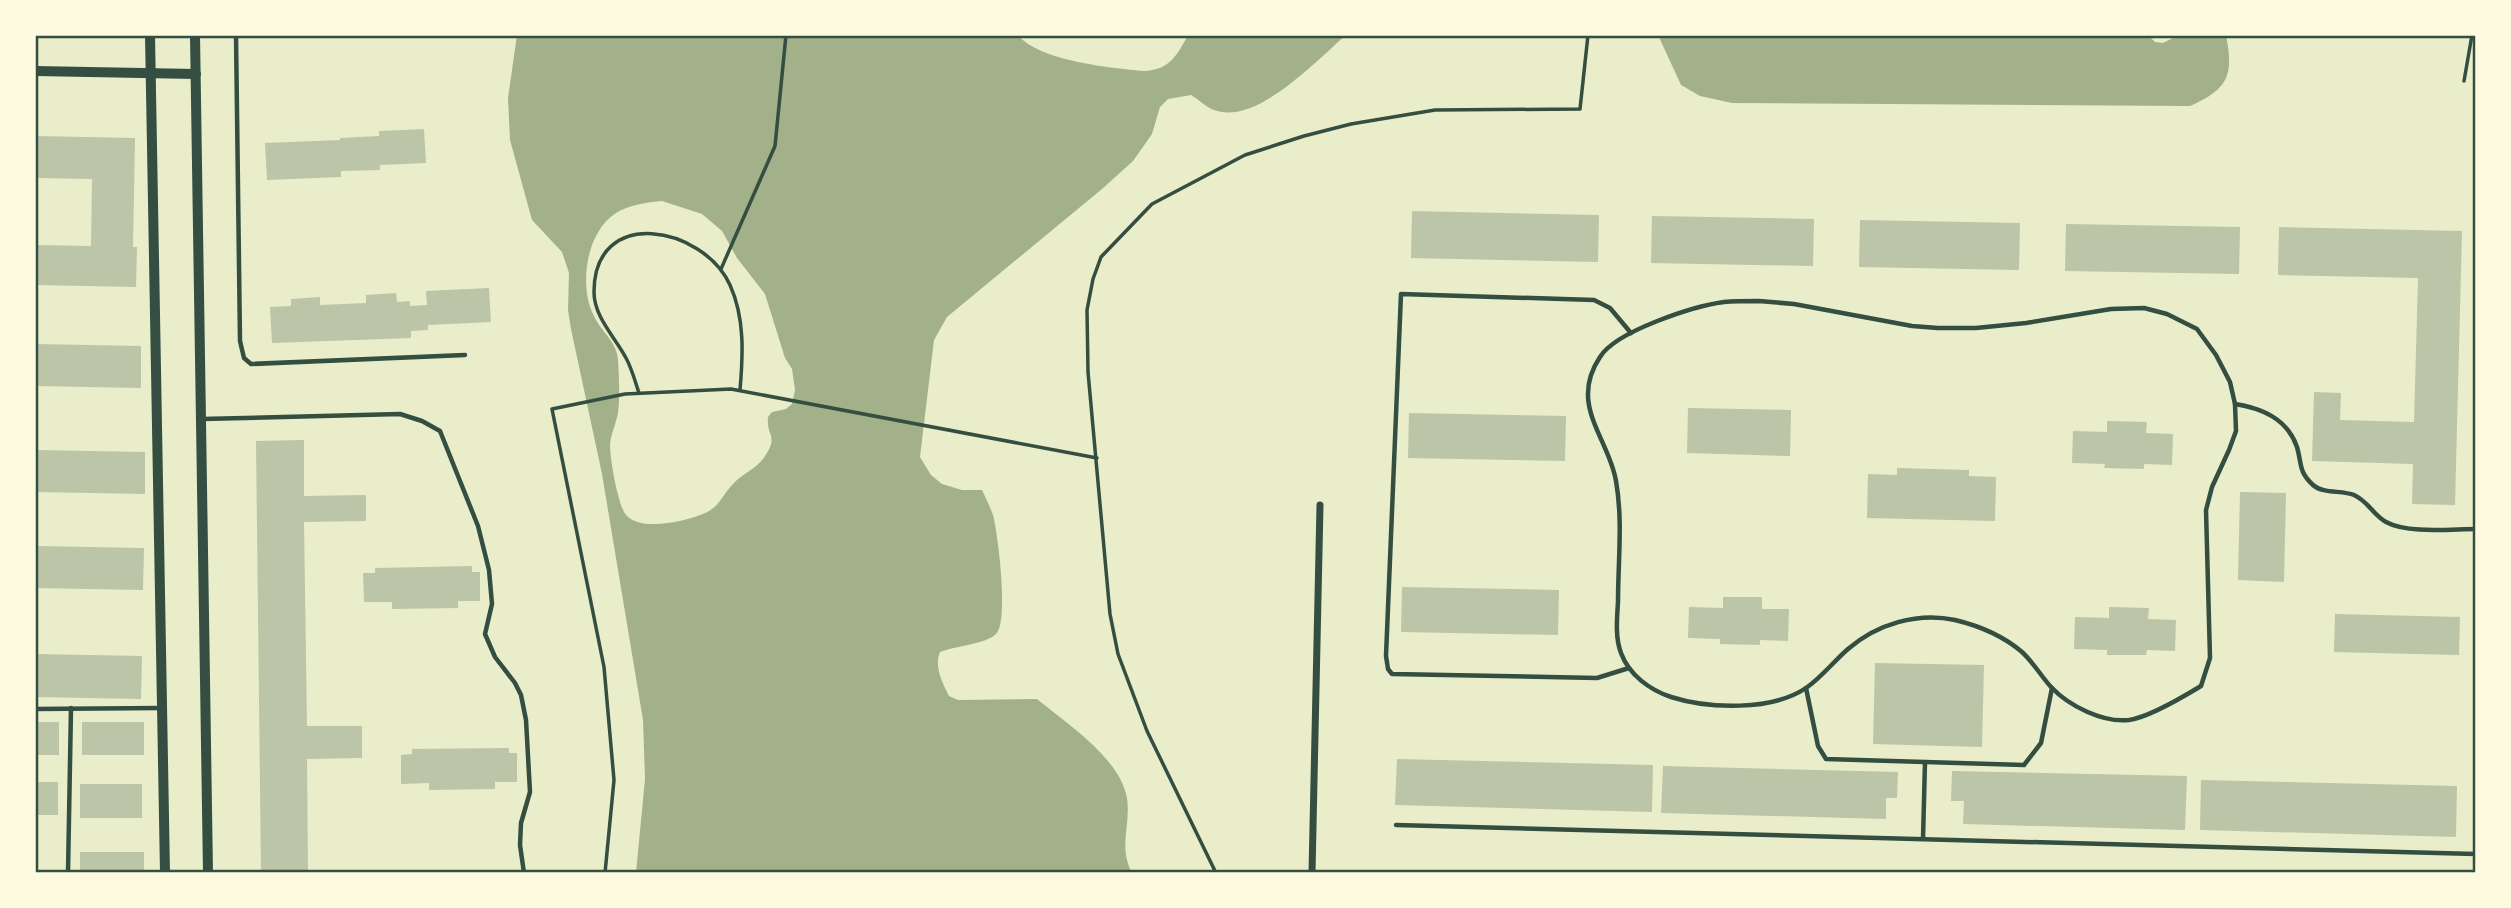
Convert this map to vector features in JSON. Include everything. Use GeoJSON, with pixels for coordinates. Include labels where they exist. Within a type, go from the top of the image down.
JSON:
{"type":"FeatureCollection","features":[{"type":"Feature","properties":{"kind":"street"},"geometry":{"type":"LineString","coordinates":[[150,35],[165,873]]}},
{"type":"Feature","properties":{"kind":"street"},"geometry":{"type":"LineString","coordinates":[[195,35],[208,873]]}},
{"type":"Feature","properties":{"kind":"street"},"geometry":{"type":"LineString","coordinates":[[35,71],[196,74]]}},
{"type":"Feature","properties":{"kind":"street"},"geometry":{"type":"LineString","coordinates":[[1312,873],[1320,506]]}},
{"type":"Feature","properties":{"kind":"lane"},"geometry":{"type":"LineString","coordinates":[[236,35],[240,341],[244,358],[251,364],[465,355]]}},
{"type":"Feature","properties":{"kind":"lane"},"geometry":{"type":"LineString","coordinates":[[1630,668],[1597,678],[1392,674],[1386,656],[1401,294],[1594,300],[1610,308],[1631,333]]}},
{"type":"Feature","properties":{"kind":"lane"},"geometry":{"type":"LineString","coordinates":[[1723,302],[1794,304],[1912,326],[1938,328],[2013,324],[2111,309],[2144,308],[2167,314],[2197,329],[2216,355],[2230,382],[2235,404],[2236,430],[2212,487],[2206,510],[2210,657],[2202,686],[2177,701],[2131,720],[2114,720],[2068,701],[2052,688],[2022,652],[1987,628],[1951,620],[1926,617],[1907,620],[1868,634],[1805,688],[1784,698],[1763,703],[1696,704],[1669,696],[1645,684],[1621,653],[1617,626],[1617,482],[1614,467],[1595,430],[1588,401],[1591,375],[1601,354],[1631,333],[1723,302]]}},
{"type":"Feature","properties":{"kind":"lane"},"geometry":{"type":"LineString","coordinates":[[2235,404],[2258,407],[2275,418],[2296,446],[2302,473],[2316,488],[2352,494],[2370,504],[2386,522],[2408,528],[2476,529]]}},
{"type":"Feature","properties":{"kind":"lane"},"geometry":{"type":"LineString","coordinates":[[201,419],[400,414],[422,421],[440,431],[478,526],[489,570],[492,604],[485,634],[495,657],[515,683],[526,720],[530,792],[521,823],[520,845],[524,873]]}},
{"type":"Feature","properties":{"kind":"lane"},"geometry":{"type":"LineString","coordinates":[[1805,688],[1818,746],[1826,759],[2024,765],[2041,743],[2052,688]]}},
{"type":"Feature","properties":{"kind":"lane"},"geometry":{"type":"LineString","coordinates":[[68,873],[71,708]]}},
{"type":"Feature","properties":{"kind":"lane"},"geometry":{"type":"LineString","coordinates":[[35,709],[162,708]]}},
{"type":"Feature","properties":{"kind":"lane"},"geometry":{"type":"LineString","coordinates":[[1923,839],[1925,762]]}},
{"type":"Feature","properties":{"kind":"lane"},"geometry":{"type":"LineString","coordinates":[[1396,825],[2476,854]]}},
{"type":"Feature","properties":{"kind":"path"},"geometry":{"type":"LineString","coordinates":[[721,270],[775,146],[786,35]]}},
{"type":"Feature","properties":{"kind":"path"},"geometry":{"type":"LineString","coordinates":[[1216,873],[1147,731],[1118,654],[1110,614],[1088,372],[1087,310],[1093,279],[1101,257],[1152,204],[1245,155],[1351,124],[1435,110],[1580,109],[1588,35]]}},
{"type":"Feature","properties":{"kind":"path"},"geometry":{"type":"LineString","coordinates":[[2464,81],[2472,35]]}},
{"type":"Feature","properties":{"kind":"path"},"geometry":{"type":"LineString","coordinates":[[639,393],[626,358],[598,314],[594,293],[596,268],[605,251],[617,240],[636,234],[655,233],[690,244],[721,270],[730,284],[737,305],[743,347],[740,390]]}},
{"type":"Feature","properties":{"kind":"path"},"geometry":{"type":"LineString","coordinates":[[605,873],[614,780],[604,667],[552,409],[625,394],[685,389],[746,390],[1097,458]]}},
{"type":"Feature","properties":{"kind":"shaded area"},"geometry":{"type":"Polygon","coordinates":[[[517,35],[1018,35],[1028,44],[1058,57],[1144,71],[1166,65],[1188,35],[1346,35],[1285,88],[1248,109],[1231,112],[1214,110],[1191,95],[1168,99],[1160,107],[1152,134],[1133,161],[947,317],[934,340],[920,457],[931,475],[942,484],[962,490],[982,490],[995,525],[1002,596],[1000,626],[996,634],[985,640],[940,652],[938,669],[941,680],[949,696],[958,700],[1037,699],[1103,755],[1122,783],[1127,798],[1125,845],[1132,873],[636,873],[645,779],[643,720],[602,474],[571,329],[568,310],[569,273],[562,252],[532,220],[510,140],[508,98],[517,35]],[[662,201],[626,208],[606,222],[598,233],[588,260],[586,289],[589,302],[596,320],[615,347],[618,360],[619,407],[610,444],[614,479],[624,512],[639,523],[677,522],[701,515],[713,508],[733,484],[765,456],[772,439],[768,417],[772,412],[786,409],[792,404],[795,390],[792,369],[785,358],[765,294],[737,258],[722,231],[702,214],[662,201]]]}},
{"type":"Feature","properties":{"kind":"shaded area"},"geometry":{"type":"Polygon","coordinates":[[[1658,35],[2148,35],[2155,42],[2163,43],[2179,35],[2226,35],[2229,61],[2228,71],[2220,87],[2213,94],[2190,106],[1732,103],[1700,96],[1681,85],[1658,35]]]}},
{"type":"Feature","properties":{"kind":"building"},"geometry":{"type":"Polygon","coordinates":[[[424,129],[426,163],[380,165],[380,170],[341,171],[341,177],[267,180],[265,143],[340,140],[379,136],[379,131],[424,129]]]}},
{"type":"Feature","properties":{"kind":"building"},"geometry":{"type":"Polygon","coordinates":[[[35,136],[135,138],[133,247],[137,247],[136,287],[35,285],[35,245],[91,246],[92,179],[35,178],[35,136]]]}},
{"type":"Feature","properties":{"kind":"building"},"geometry":{"type":"Polygon","coordinates":[[[1412,211],[1599,215],[1598,262],[1411,258],[1412,211]]]}},
{"type":"Feature","properties":{"kind":"building"},"geometry":{"type":"Polygon","coordinates":[[[1652,216],[1814,219],[1813,266],[1651,263],[1652,216]]]}},
{"type":"Feature","properties":{"kind":"building"},"geometry":{"type":"Polygon","coordinates":[[[1860,220],[2020,223],[2019,270],[1859,267],[1860,220]]]}},
{"type":"Feature","properties":{"kind":"building"},"geometry":{"type":"Polygon","coordinates":[[[2066,224],[2240,227],[2239,274],[2065,271],[2066,224]]]}},
{"type":"Feature","properties":{"kind":"building"},"geometry":{"type":"Polygon","coordinates":[[[2279,227],[2462,231],[2455,505],[2412,504],[2413,464],[2312,461],[2314,392],[2341,393],[2340,420],[2414,422],[2418,278],[2278,275],[2279,227]]]}},
{"type":"Feature","properties":{"kind":"building"},"geometry":{"type":"Polygon","coordinates":[[[489,288],[491,322],[428,325],[428,330],[411,331],[411,338],[272,343],[270,307],[291,306],[291,299],[320,297],[320,305],[366,303],[366,295],[396,293],[397,302],[410,301],[410,306],[427,305],[426,291],[489,288]]]}},
{"type":"Feature","properties":{"kind":"building"},"geometry":{"type":"Polygon","coordinates":[[[35,344],[141,346],[141,388],[35,386],[35,344]]]}},
{"type":"Feature","properties":{"kind":"building"},"geometry":{"type":"Polygon","coordinates":[[[1688,408],[1791,410],[1790,456],[1687,453],[1688,408]]]}},
{"type":"Feature","properties":{"kind":"building"},"geometry":{"type":"Polygon","coordinates":[[[1409,413],[1566,416],[1565,461],[1408,458],[1409,413]]]}},
{"type":"Feature","properties":{"kind":"building"},"geometry":{"type":"Polygon","coordinates":[[[2107,421],[2147,422],[2146,433],[2173,434],[2172,465],[2144,464],[2144,469],[2104,468],[2105,464],[2072,463],[2073,431],[2107,432],[2107,421]]]}},
{"type":"Feature","properties":{"kind":"building"},"geometry":{"type":"Polygon","coordinates":[[[304,440],[304,496],[366,495],[366,521],[304,522],[307,726],[362,726],[362,758],[307,759],[308,873],[261,873],[256,441],[304,440]]]}},
{"type":"Feature","properties":{"kind":"building"},"geometry":{"type":"Polygon","coordinates":[[[35,450],[145,452],[145,494],[35,492],[35,450]]]}},
{"type":"Feature","properties":{"kind":"building"},"geometry":{"type":"Polygon","coordinates":[[[1897,468],[1969,470],[1969,476],[1996,477],[1995,521],[1867,518],[1868,474],[1897,475],[1897,468]]]}},
{"type":"Feature","properties":{"kind":"building"},"geometry":{"type":"Polygon","coordinates":[[[2240,492],[2286,493],[2284,582],[2238,580],[2240,492]]]}},
{"type":"Feature","properties":{"kind":"building"},"geometry":{"type":"Polygon","coordinates":[[[35,546],[144,548],[143,590],[35,588],[35,546]]]}},
{"type":"Feature","properties":{"kind":"building"},"geometry":{"type":"Polygon","coordinates":[[[472,566],[472,572],[480,572],[480,601],[458,601],[458,608],[392,609],[392,602],[364,602],[363,573],[375,573],[375,568],[472,566]]]}},
{"type":"Feature","properties":{"kind":"building"},"geometry":{"type":"Polygon","coordinates":[[[1402,587],[1559,590],[1558,635],[1401,632],[1402,587]]]}},
{"type":"Feature","properties":{"kind":"building"},"geometry":{"type":"Polygon","coordinates":[[[1723,597],[1762,597],[1762,609],[1789,609],[1788,641],[1760,640],[1760,645],[1720,644],[1720,639],[1688,638],[1689,607],[1723,608],[1723,597]]]}},
{"type":"Feature","properties":{"kind":"building"},"geometry":{"type":"Polygon","coordinates":[[[2109,607],[2149,608],[2148,619],[2176,620],[2175,651],[2147,650],[2146,655],[2107,655],[2107,650],[2074,649],[2075,617],[2109,618],[2109,607]]]}},
{"type":"Feature","properties":{"kind":"building"},"geometry":{"type":"Polygon","coordinates":[[[2335,614],[2460,617],[2459,655],[2334,652],[2335,614]]]}},
{"type":"Feature","properties":{"kind":"building"},"geometry":{"type":"Polygon","coordinates":[[[35,654],[142,656],[141,699],[35,697],[35,654]]]}},
{"type":"Feature","properties":{"kind":"building"},"geometry":{"type":"Polygon","coordinates":[[[1875,663],[1984,665],[1982,747],[1873,744],[1875,663]]]}},
{"type":"Feature","properties":{"kind":"building"},"geometry":{"type":"Polygon","coordinates":[[[35,722],[59,722],[59,755],[35,755],[35,722]]]}},
{"type":"Feature","properties":{"kind":"building"},"geometry":{"type":"Polygon","coordinates":[[[82,722],[144,722],[144,755],[82,755],[82,722]]]}},
{"type":"Feature","properties":{"kind":"building"},"geometry":{"type":"Polygon","coordinates":[[[509,748],[509,753],[517,753],[517,782],[495,782],[495,789],[429,790],[429,783],[401,784],[401,755],[412,754],[412,749],[509,748]]]}},
{"type":"Feature","properties":{"kind":"building"},"geometry":{"type":"Polygon","coordinates":[[[1397,759],[1653,765],[1652,812],[1395,805],[1397,759]]]}},
{"type":"Feature","properties":{"kind":"building"},"geometry":{"type":"Polygon","coordinates":[[[1663,766],[1898,772],[1897,798],[1886,798],[1886,819],[1661,813],[1663,766]]]}},
{"type":"Feature","properties":{"kind":"building"},"geometry":{"type":"Polygon","coordinates":[[[1952,771],[2187,776],[2185,830],[1963,824],[1964,801],[1951,801],[1952,771]]]}},
{"type":"Feature","properties":{"kind":"building"},"geometry":{"type":"Polygon","coordinates":[[[2201,780],[2457,786],[2456,837],[2200,830],[2201,780]]]}},
{"type":"Feature","properties":{"kind":"building"},"geometry":{"type":"Polygon","coordinates":[[[35,782],[58,782],[58,815],[35,815],[35,782]]]}},
{"type":"Feature","properties":{"kind":"building"},"geometry":{"type":"Polygon","coordinates":[[[80,784],[142,784],[142,818],[80,818],[80,784]]]}},
{"type":"Feature","properties":{"kind":"building"},"geometry":{"type":"Polygon","coordinates":[[[80,852],[144,852],[144,873],[80,873],[80,852]]]}},
{"type":"Feature","properties":{"kind":"building"},"geometry":{"type":"Polygon","coordinates":[[[1486,870],[1533,871],[1533,873],[1486,873],[1486,870]]]}}]}
